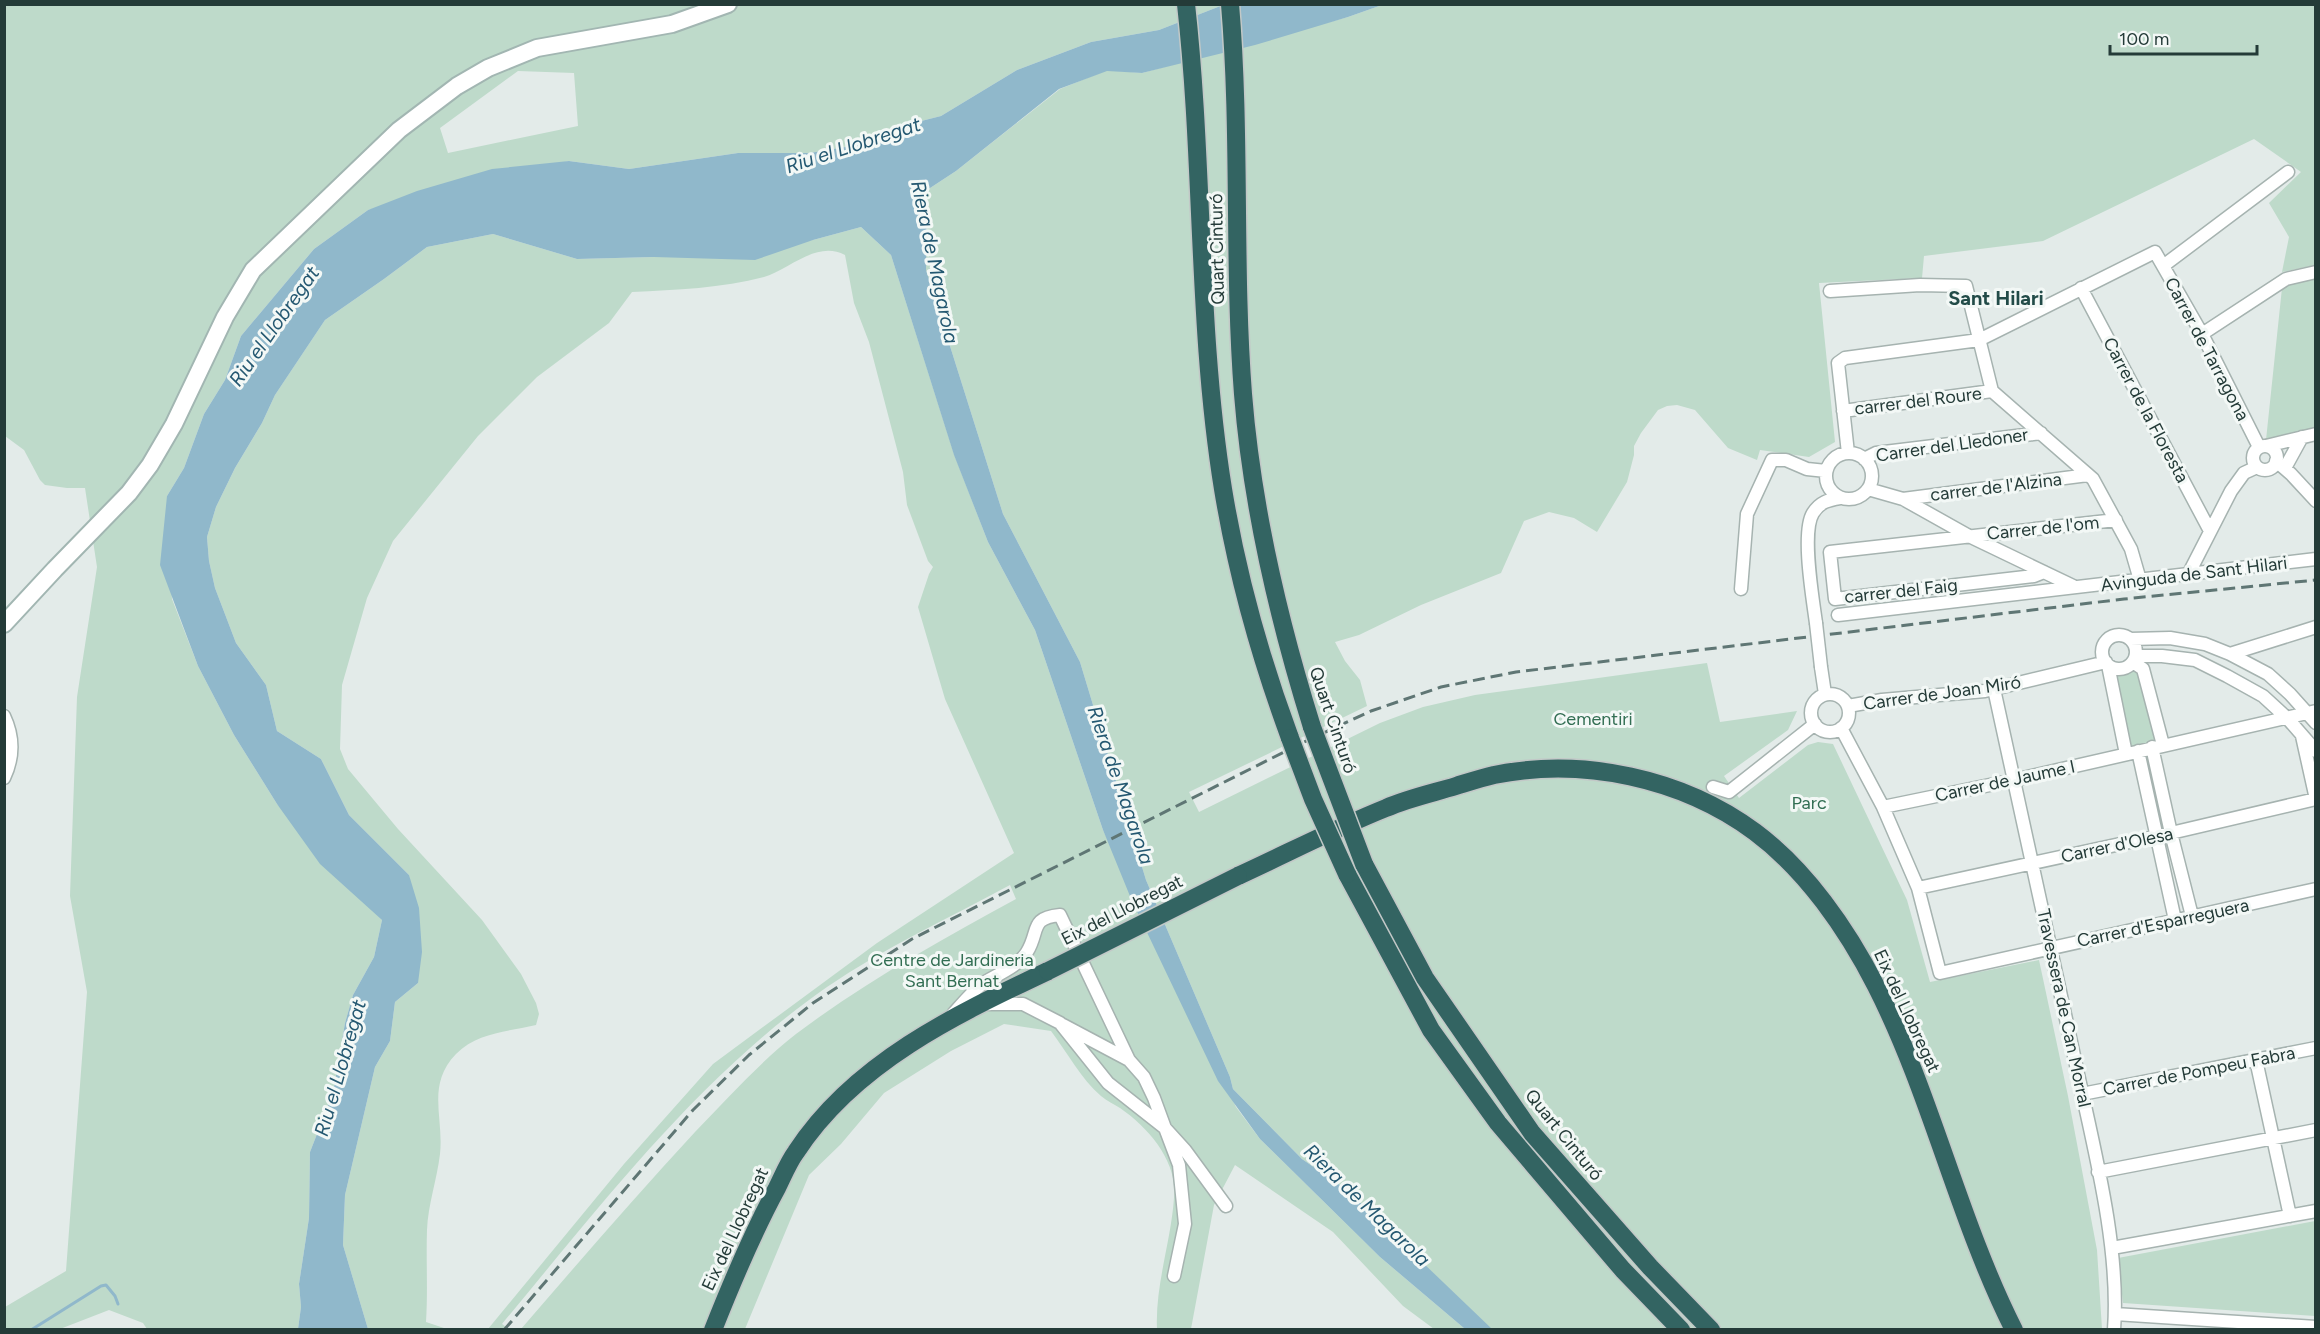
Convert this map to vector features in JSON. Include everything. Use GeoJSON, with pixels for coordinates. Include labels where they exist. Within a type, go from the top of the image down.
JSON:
{"type":"FeatureCollection","features":[{"type":"Feature","properties":{"kind":"highway","name":"Quart Cinturó"},"geometry":{"type":"LineString","coordinates":[[1186,4],[1197,156],[1205,319],[1217,441],[1230,530],[1262,657],[1290,738],[1313,799],[1347,874],[1431,1029],[1498,1124],[1623,1270],[1682,1329]]}},
{"type":"Feature","properties":{"kind":"highway","name":"Quart Cinturó"},"geometry":{"type":"LineString","coordinates":[[1230,4],[1235,93],[1243,394],[1253,480],[1287,646],[1312,727],[1364,864],[1425,978],[1532,1133],[1650,1267],[1711,1329]]}},
{"type":"Feature","properties":{"kind":"highway","name":"Eix del Llobregat"},"geometry":{"type":"LineString","coordinates":[[713,1329],[759,1221],[796,1152],[829,1111],[866,1075],[942,1026],[981,995],[1022,984],[1238,876],[1388,807],[1493,775],[1576,769],[1641,778],[1685,793],[1720,809],[1755,832],[1806,880],[1845,933],[1876,985],[1918,1082],[1978,1251],[2014,1329]]}},
{"type":"Feature","properties":{"kind":"highway","name":"Eix del Llobregat"},"geometry":{"type":"LineString","coordinates":[[1453,787],[1529,779],[1620,782],[1673,797],[1711,815],[1732,827],[1768,854],[1826,920],[1863,979],[1894,1047],[1989,1296],[2006,1329]]}},
{"type":"Feature","properties":{"kind":"street"},"geometry":{"type":"LineString","coordinates":[[4,624],[129,493],[150,465],[174,424],[225,317],[253,270],[399,130],[457,86],[488,68],[537,48],[672,24],[728,4]]}},
{"type":"Feature","properties":{"kind":"street"},"geometry":{"type":"LineString","coordinates":[[2163,266],[2288,172]]}},
{"type":"Feature","properties":{"kind":"street","name":"Carrer de Tarragona"},"geometry":{"type":"LineString","coordinates":[[2081,288],[2155,252],[2262,446]]}},
{"type":"Feature","properties":{"kind":"street"},"geometry":{"type":"LineString","coordinates":[[2202,334],[2286,279],[2316,272]]}},
{"type":"Feature","properties":{"kind":"street"},"geometry":{"type":"LineString","coordinates":[[1830,291],[1920,285],[1966,286],[1992,391],[2093,479],[2131,549],[2140,580]]}},
{"type":"Feature","properties":{"kind":"street"},"geometry":{"type":"LineString","coordinates":[[1848,453],[1838,363],[1845,358],[1979,340],[2081,288]]}},
{"type":"Feature","properties":{"kind":"street","name":"Carrer de la Floresta"},"geometry":{"type":"LineString","coordinates":[[2081,288],[2210,531]]}},
{"type":"Feature","properties":{"kind":"street","name":"carrer del Roure"},"geometry":{"type":"LineString","coordinates":[[1843,411],[1992,391]]}},
{"type":"Feature","properties":{"kind":"street","name":"Carrer del Lledoner"},"geometry":{"type":"LineString","coordinates":[[1864,459],[1876,453],[2041,433]]}},
{"type":"Feature","properties":{"kind":"street"},"geometry":{"type":"LineString","coordinates":[[2257,467],[2253,456],[2262,446],[2316,434]]}},
{"type":"Feature","properties":{"kind":"street"},"geometry":{"type":"LineString","coordinates":[[2189,573],[2231,491],[2244,472],[2257,467],[2268,469],[2280,465],[2302,437]]}},
{"type":"Feature","properties":{"kind":"street"},"geometry":{"type":"LineString","coordinates":[[2262,446],[2275,451],[2280,465],[2316,501]]}},
{"type":"Feature","properties":{"kind":"street"},"geometry":{"type":"LineString","coordinates":[[1825,694],[1811,592],[1808,528],[1812,514],[1824,501],[1856,498],[1868,489],[1871,473],[1864,459],[1848,453],[1834,458],[1826,471],[1830,490],[1840,498]]}},
{"type":"Feature","properties":{"kind":"street"},"geometry":{"type":"LineString","coordinates":[[1741,589],[1747,514],[1772,460],[1786,460],[1807,469],[1826,471]]}},
{"type":"Feature","properties":{"kind":"street","name":"carrer de l'Alzina"},"geometry":{"type":"LineString","coordinates":[[1903,499],[2088,475]]}},
{"type":"Feature","properties":{"kind":"street"},"geometry":{"type":"LineString","coordinates":[[1868,489],[1903,499],[1969,536],[2073,586]]}},
{"type":"Feature","properties":{"kind":"street","name":"Carrer de l'om"},"geometry":{"type":"LineString","coordinates":[[1969,536],[2116,520]]}},
{"type":"Feature","properties":{"kind":"street","name":"carrer del Faig"},"geometry":{"type":"LineString","coordinates":[[1969,536],[1830,552],[1835,598],[2034,576],[2044,572]]}},
{"type":"Feature","properties":{"kind":"street","name":"Avinguda de Sant Hilari"},"geometry":{"type":"LineString","coordinates":[[1838,615],[2316,559]]}},
{"type":"Feature","properties":{"kind":"street"},"geometry":{"type":"LineString","coordinates":[[2230,654],[2316,627]]}},
{"type":"Feature","properties":{"kind":"street"},"geometry":{"type":"LineString","coordinates":[[2175,920],[2155,835],[2102,652],[2103,646],[2110,638],[2120,635],[2130,639],[2170,639],[2205,644],[2268,674],[2313,716]]}},
{"type":"Feature","properties":{"kind":"street"},"geometry":{"type":"LineString","coordinates":[[2130,639],[2135,647],[2134,659],[2143,669],[2158,746],[2171,833],[2192,916]]}},
{"type":"Feature","properties":{"kind":"street"},"geometry":{"type":"LineString","coordinates":[[2107,664],[2113,668],[2124,668],[2134,659],[2162,656],[2195,660],[2264,696],[2316,751]]}},
{"type":"Feature","properties":{"kind":"street","name":"Carrer de Joan Miró"},"geometry":{"type":"LineString","coordinates":[[1848,706],[1882,700],[1994,689],[2107,664]]}},
{"type":"Feature","properties":{"kind":"street","name":"Travessera de Can Morral"},"geometry":{"type":"LineString","coordinates":[[1994,689],[2098,1172],[2112,1248],[2114,1329]]}},
{"type":"Feature","properties":{"kind":"street"},"geometry":{"type":"LineString","coordinates":[[1825,694],[1840,696],[1848,706],[1847,721],[1841,728],[1828,732],[1815,724],[1812,718],[1813,704],[1825,694]]}},
{"type":"Feature","properties":{"kind":"street"},"geometry":{"type":"LineString","coordinates":[[4,716],[12,736],[12,747],[11,759],[4,778]]}},
{"type":"Feature","properties":{"kind":"street"},"geometry":{"type":"LineString","coordinates":[[2158,746],[2288,719],[2313,716]]}},
{"type":"Feature","properties":{"kind":"street"},"geometry":{"type":"LineString","coordinates":[[1713,787],[1730,792],[1815,724]]}},
{"type":"Feature","properties":{"kind":"street"},"geometry":{"type":"LineString","coordinates":[[1841,728],[1883,807],[1918,888]]}},
{"type":"Feature","properties":{"kind":"street"},"geometry":{"type":"LineString","coordinates":[[2301,735],[2316,799]]}},
{"type":"Feature","properties":{"kind":"street","name":"Carrer de Jaume I"},"geometry":{"type":"LineString","coordinates":[[1883,807],[2014,780],[2158,746]]}},
{"type":"Feature","properties":{"kind":"street","name":"Carrer d'Olesa"},"geometry":{"type":"LineString","coordinates":[[1918,888],[2316,799]]}},
{"type":"Feature","properties":{"kind":"street","name":"Carrer d'Esparreguera"},"geometry":{"type":"LineString","coordinates":[[1918,888],[1940,972],[2316,890]]}},
{"type":"Feature","properties":{"kind":"street"},"geometry":{"type":"LineString","coordinates":[[981,995],[1027,953],[1038,923],[1046,916],[1060,915],[1130,1059],[1149,1087],[1179,1165],[1185,1224],[1174,1276]]}},
{"type":"Feature","properties":{"kind":"street"},"geometry":{"type":"LineString","coordinates":[[1022,984],[1023,1004]]}},
{"type":"Feature","properties":{"kind":"street"},"geometry":{"type":"LineString","coordinates":[[981,995],[1023,1004],[1130,1059]]}},
{"type":"Feature","properties":{"kind":"street"},"geometry":{"type":"LineString","coordinates":[[1060,1023],[1108,1083],[1165,1128],[1185,1150],[1226,1206]]}},
{"type":"Feature","properties":{"kind":"street","name":"Carrer de Pompeu Fabra"},"geometry":{"type":"LineString","coordinates":[[2082,1094],[2316,1048]]}},
{"type":"Feature","properties":{"kind":"street"},"geometry":{"type":"LineString","coordinates":[[2256,1060],[2290,1216]]}},
{"type":"Feature","properties":{"kind":"street"},"geometry":{"type":"LineString","coordinates":[[2098,1172],[2316,1130]]}},
{"type":"Feature","properties":{"kind":"street"},"geometry":{"type":"LineString","coordinates":[[2112,1248],[2316,1211]]}},
{"type":"Feature","properties":{"kind":"street"},"geometry":{"type":"LineString","coordinates":[[2115,1314],[2296,1328],[2316,1327]]}},
{"type":"Feature","properties":{"kind":"green space"},"geometry":{"type":"Polygon","coordinates":[[[4,5],[1223,5],[1159,30],[1091,42],[1017,70],[941,116],[874,133],[851,146],[810,153],[738,153],[629,169],[569,161],[368,210],[314,249],[241,336],[225,380],[204,414],[184,468],[167,496],[172,599],[198,666],[234,735],[277,804],[382,920],[374,957],[353,995],[345,1023],[333,1093],[310,1152],[309,1218],[299,1284],[301,1307],[298,1329],[147,1329],[143,1323],[109,1310],[60,1329],[5,1329],[5,1307],[66,1271],[87,992],[70,896],[77,697],[97,567],[85,488],[45,485],[24,450],[5,436],[4,5]],[[518,71],[440,128],[448,153],[578,126],[574,73],[518,71]]]}},
{"type":"Feature","properties":{"kind":"green space"},"geometry":{"type":"Polygon","coordinates":[[[1382,5],[2315,5],[2315,265],[2282,272],[2289,237],[2269,203],[2301,172],[2254,139],[2043,241],[1924,256],[1922,278],[1819,283],[1835,442],[1809,457],[1760,450],[1757,460],[1728,448],[1695,410],[1677,405],[1658,410],[1634,446],[1627,482],[1597,532],[1574,518],[1549,512],[1524,521],[1501,573],[1421,605],[1359,635],[1335,642],[1345,661],[1360,680],[1367,706],[1189,792],[1199,812],[1380,723],[1423,707],[1475,695],[1707,663],[1720,722],[1797,711],[1788,730],[1724,776],[1739,798],[1808,745],[1818,742],[1833,744],[1907,900],[1930,982],[2039,960],[2097,1250],[2102,1329],[1491,1329],[1347,1190],[1302,1159],[1233,1089],[1230,1077],[1146,880],[1080,662],[1003,514],[926,270],[927,190],[956,171],[1060,89],[1107,70],[1142,73],[1348,17],[1382,5]]]}},
{"type":"Feature","properties":{"kind":"green space","name":"Centre de Jardineria Sant Bernat"},"geometry":{"type":"Polygon","coordinates":[[[861,227],[891,255],[954,454],[988,542],[1035,630],[1103,830],[1236,1107],[1260,1139],[1380,1257],[1465,1329],[1434,1329],[1403,1306],[1333,1232],[1235,1165],[1214,1205],[1191,1329],[1157,1329],[1158,1296],[1174,1198],[1174,1185],[1166,1159],[1141,1125],[1094,1089],[1051,1031],[1004,1024],[951,1051],[884,1093],[841,1144],[809,1175],[745,1329],[521,1329],[673,1156],[769,1057],[822,1015],[876,979],[1016,899],[1010,885],[871,959],[827,987],[780,1022],[736,1060],[654,1144],[502,1324],[509,1329],[488,1329],[624,1164],[713,1064],[877,943],[1014,853],[945,699],[918,607],[933,567],[928,561],[907,505],[903,472],[869,342],[854,303],[845,255],[835,251],[824,251],[804,257],[764,277],[748,281],[699,288],[632,292],[609,323],[537,377],[478,436],[393,541],[367,598],[342,685],[340,749],[348,769],[398,829],[482,920],[521,974],[539,1014],[536,1025],[493,1034],[474,1041],[456,1054],[441,1078],[438,1102],[440,1154],[427,1230],[426,1322],[447,1329],[368,1329],[343,1245],[345,1195],[375,1067],[390,1041],[395,1002],[418,983],[409,875],[349,815],[321,759],[277,731],[266,685],[236,643],[215,588],[207,537],[216,507],[275,395],[325,320],[427,247],[493,234],[577,259],[654,257],[813,240],[861,227]]]}},
{"type":"Feature","properties":{"kind":"green space"},"geometry":{"type":"Polygon","coordinates":[[[2315,277],[2315,429],[2266,440],[2282,288],[2289,283],[2315,277]]]}},
{"type":"Feature","properties":{"kind":"green space"},"geometry":{"type":"Polygon","coordinates":[[[2134,669],[2138,673],[2157,742],[2130,748],[2115,674],[2134,669]]]}},
{"type":"Feature","properties":{"kind":"green space"},"geometry":{"type":"Polygon","coordinates":[[[2315,1221],[2315,1316],[2123,1303],[2118,1258],[2315,1221]]]}},
{"type":"Feature","properties":{"kind":"water","name":"Riu el Llobregat"},"geometry":{"type":"Polygon","coordinates":[[[1223,5],[1382,5],[1255,45],[1142,73],[1107,71],[1059,89],[956,171],[927,190],[926,270],[1003,514],[1080,662],[1146,880],[1230,1077],[1233,1089],[1302,1159],[1347,1190],[1492,1329],[1465,1329],[1380,1257],[1260,1139],[1218,1081],[1132,901],[1103,830],[1035,630],[988,542],[954,455],[891,255],[861,227],[813,240],[755,260],[654,257],[577,259],[493,234],[427,247],[325,320],[275,395],[262,423],[235,468],[216,507],[207,537],[215,588],[236,643],[266,685],[277,731],[321,759],[349,815],[409,875],[419,908],[422,952],[418,983],[395,1002],[390,1041],[375,1067],[345,1195],[343,1245],[368,1329],[298,1329],[301,1307],[299,1284],[309,1218],[310,1152],[333,1093],[345,1023],[353,995],[374,957],[382,920],[320,864],[277,804],[234,735],[198,666],[160,565],[167,496],[184,468],[204,414],[225,380],[241,336],[314,249],[368,210],[417,191],[492,169],[569,161],[629,169],[738,153],[810,153],[851,146],[874,133],[941,116],[1017,70],[1091,42],[1159,30],[1223,5]]]}},
{"type":"Feature","properties":{"kind":"waterway"},"geometry":{"type":"LineString","coordinates":[[31,1330],[101,1286],[106,1285],[118,1304]]}},
{"type":"Feature","properties":{"kind":"railway"},"geometry":{"type":"LineString","coordinates":[[504,1330],[693,1110],[749,1055],[813,1003],[912,939],[1304,742],[1371,711],[1441,687],[1516,672],[2124,599],[2316,580]]}},
{"type":"Feature","properties":{"kind":"district","name":"Sant Hilari"},"geometry":{"type":"Point","coordinates":[1996,298]}},
{"type":"Feature","properties":{"kind":"water label","name":"Riera de Magarola"},"geometry":{"type":"Point","coordinates":[935,262]}},
{"type":"Feature","properties":{"kind":"water label","name":"Riera de Magarola"},"geometry":{"type":"Point","coordinates":[1121,785]}},
{"type":"Feature","properties":{"kind":"water label","name":"Riera de Magarola"},"geometry":{"type":"Point","coordinates":[1367,1205]}},
{"type":"Feature","properties":{"kind":"park label","name":"Cementiri"},"geometry":{"type":"Point","coordinates":[1593,719]}},
{"type":"Feature","properties":{"kind":"park label","name":"Parc"},"geometry":{"type":"Point","coordinates":[1809,803]}}]}
